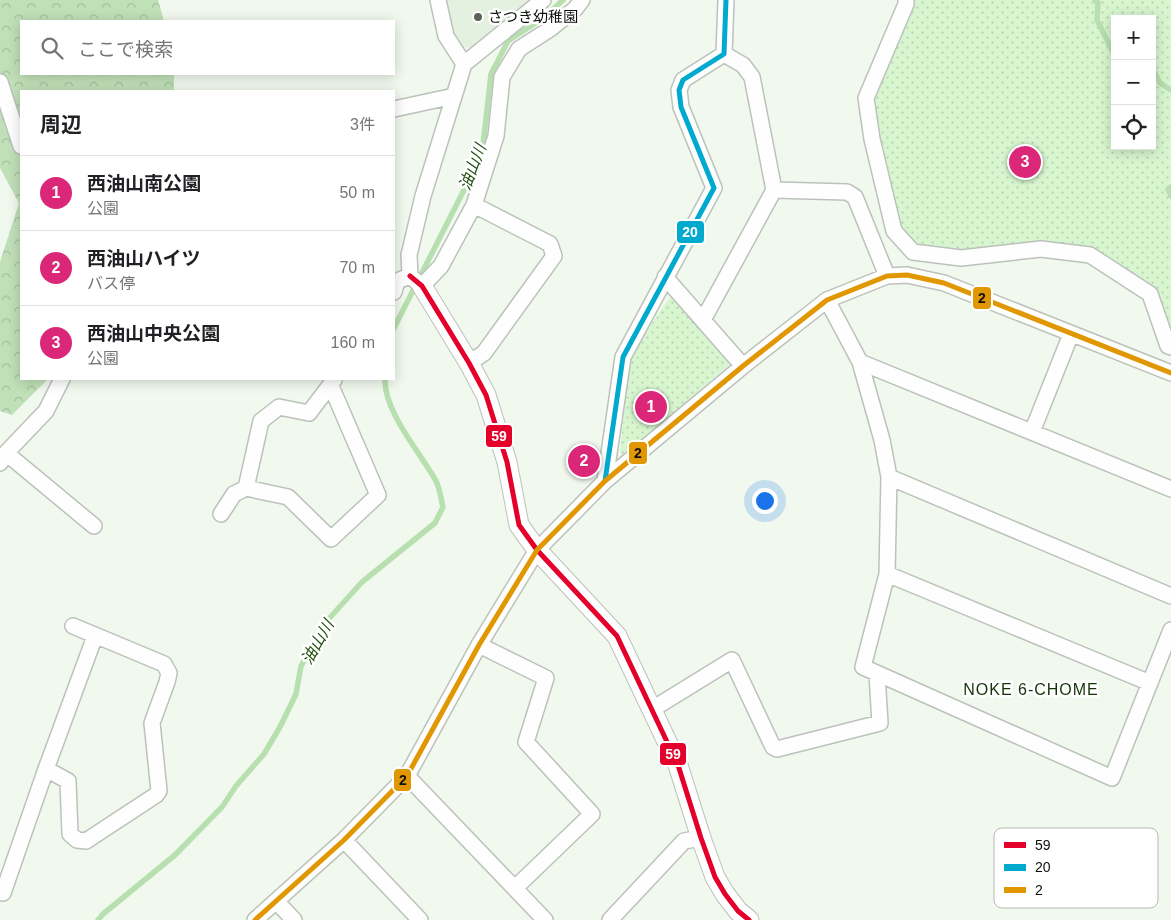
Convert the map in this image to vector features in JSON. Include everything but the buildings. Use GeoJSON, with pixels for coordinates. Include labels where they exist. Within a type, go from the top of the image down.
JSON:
{"type":"FeatureCollection","features":[{"type":"Feature","properties":{"kind":"street"},"geometry":{"type":"LineString","coordinates":[[438,0],[446,36],[464,64]]}},
{"type":"Feature","properties":{"kind":"street"},"geometry":{"type":"LineString","coordinates":[[543,0],[464,64],[423,196],[409,255],[416,281],[469,363],[486,395],[507,462],[519,525],[537,550],[617,636],[678,765],[715,876],[725,894],[738,911],[749,920]]}},
{"type":"Feature","properties":{"kind":"street"},"geometry":{"type":"LineString","coordinates":[[395,288],[397,281],[416,281],[441,266],[474,205],[496,136],[502,78],[519,48],[550,29],[575,9],[582,0]]}},
{"type":"Feature","properties":{"kind":"street"},"geometry":{"type":"LineString","coordinates":[[724,54],[726,0]]}},
{"type":"Feature","properties":{"kind":"street"},"geometry":{"type":"LineString","coordinates":[[906,0],[906,4],[866,98],[872,139],[894,231],[913,252],[960,258],[1041,249],[1090,256],[1150,294],[1168,346],[1171,347]]}},
{"type":"Feature","properties":{"kind":"street"},"geometry":{"type":"LineString","coordinates":[[703,320],[774,190],[752,77],[743,65],[724,54]]}},
{"type":"Feature","properties":{"kind":"street"},"geometry":{"type":"LineString","coordinates":[[605,481],[623,356],[714,188],[681,107],[679,90],[683,80],[724,54]]}},
{"type":"Feature","properties":{"kind":"street"},"geometry":{"type":"LineString","coordinates":[[0,82],[20,143]]}},
{"type":"Feature","properties":{"kind":"street"},"geometry":{"type":"LineString","coordinates":[[395,109],[454,96]]}},
{"type":"Feature","properties":{"kind":"street"},"geometry":{"type":"LineString","coordinates":[[774,190],[847,192],[856,196],[887,276]]}},
{"type":"Feature","properties":{"kind":"street"},"geometry":{"type":"LineString","coordinates":[[469,363],[484,353],[554,256],[550,244],[474,205]]}},
{"type":"Feature","properties":{"kind":"street"},"geometry":{"type":"LineString","coordinates":[[256,920],[344,840],[407,776],[479,645],[537,550],[605,481],[743,366],[827,300],[887,276],[906,275],[944,283],[1171,373]]}},
{"type":"Feature","properties":{"kind":"street"},"geometry":{"type":"LineString","coordinates":[[665,277],[743,366]]}},
{"type":"Feature","properties":{"kind":"street"},"geometry":{"type":"LineString","coordinates":[[827,300],[860,362],[882,440],[889,477],[886,574],[862,668],[1112,778],[1171,630]]}},
{"type":"Feature","properties":{"kind":"street"},"geometry":{"type":"LineString","coordinates":[[1032,432],[1071,334]]}},
{"type":"Feature","properties":{"kind":"street"},"geometry":{"type":"LineString","coordinates":[[860,362],[1171,489]]}},
{"type":"Feature","properties":{"kind":"street"},"geometry":{"type":"LineString","coordinates":[[62,380],[46,411],[2,458],[94,526]]}},
{"type":"Feature","properties":{"kind":"street"},"geometry":{"type":"LineString","coordinates":[[246,488],[261,420],[279,407],[309,413],[333,382]]}},
{"type":"Feature","properties":{"kind":"street"},"geometry":{"type":"LineString","coordinates":[[221,514],[234,494],[246,488],[288,497],[331,539],[378,495],[333,382]]}},
{"type":"Feature","properties":{"kind":"street"},"geometry":{"type":"LineString","coordinates":[[889,477],[1171,596]]}},
{"type":"Feature","properties":{"kind":"street"},"geometry":{"type":"LineString","coordinates":[[886,574],[1150,683]]}},
{"type":"Feature","properties":{"kind":"street"},"geometry":{"type":"LineString","coordinates":[[46,769],[68,780],[70,834],[77,840],[86,842],[156,795],[159,791],[152,723],[167,682],[169,673],[167,669],[164,664],[72,626]]}},
{"type":"Feature","properties":{"kind":"street"},"geometry":{"type":"LineString","coordinates":[[0,892],[4,893],[46,769],[95,636]]}},
{"type":"Feature","properties":{"kind":"street"},"geometry":{"type":"LineString","coordinates":[[479,645],[546,678],[526,742],[592,814],[515,888]]}},
{"type":"Feature","properties":{"kind":"street"},"geometry":{"type":"LineString","coordinates":[[651,710],[732,660],[772,747],[777,749],[880,723],[877,675]]}},
{"type":"Feature","properties":{"kind":"street"},"geometry":{"type":"LineString","coordinates":[[407,776],[545,920]]}},
{"type":"Feature","properties":{"kind":"street"},"geometry":{"type":"LineString","coordinates":[[610,920],[684,841],[701,838]]}},
{"type":"Feature","properties":{"kind":"street"},"geometry":{"type":"LineString","coordinates":[[344,840],[420,920]]}},
{"type":"Feature","properties":{"kind":"street"},"geometry":{"type":"LineString","coordinates":[[276,901],[294,920]]}},
{"type":"Feature","properties":{"kind":"shaded area","name":"さつき幼稚園"},"geometry":{"type":"Polygon","coordinates":[[[443,0],[530,0],[470,48],[459,46],[450,34],[443,0]]]}},
{"type":"Feature","properties":{"kind":"green space"},"geometry":{"type":"Polygon","coordinates":[[[0,0],[158,0],[164,20],[20,20],[20,75],[174,75],[174,90],[20,90],[20,380],[47,380],[12,415],[0,411],[0,262],[19,203],[0,168],[0,0]]]}},
{"type":"Feature","properties":{"kind":"green space"},"geometry":{"type":"Polygon","coordinates":[[[906,0],[1171,0],[1171,347],[1150,294],[1090,255],[913,252],[894,231],[866,98],[906,0]]]}},
{"type":"Feature","properties":{"kind":"green space"},"geometry":{"type":"Polygon","coordinates":[[[673,293],[731,363],[624,455],[620,452],[629,355],[673,293]]]}},
{"type":"Feature","properties":{"kind":"waterway","name":"油山川"},"geometry":{"type":"LineString","coordinates":[[395,326],[465,188],[483,145],[491,74],[508,41],[546,16],[563,0]]}},
{"type":"Feature","properties":{"kind":"waterway"},"geometry":{"type":"LineString","coordinates":[[1095,0],[1098,3],[1097,20],[1111,48]]}},
{"type":"Feature","properties":{"kind":"waterway"},"geometry":{"type":"LineString","coordinates":[[1156,76],[1160,83],[1171,90]]}},
{"type":"Feature","properties":{"kind":"waterway"},"geometry":{"type":"LineString","coordinates":[[1171,187],[1168,189],[1171,196]]}},
{"type":"Feature","properties":{"kind":"waterway","name":"油山川"},"geometry":{"type":"LineString","coordinates":[[98,920],[175,855],[222,807],[236,786],[264,754],[280,727],[296,694],[301,666],[325,623],[362,582],[435,523],[443,507],[436,481],[396,418],[386,392],[385,380]]}},
{"type":"Feature","properties":{"kind":"transit line","name":"20"},"geometry":{"type":"LineString","coordinates":[[605,481],[623,357],[714,188],[681,107],[679,90],[683,80],[724,54],[726,0]]}},
{"type":"Feature","properties":{"kind":"transit line","name":"2"},"geometry":{"type":"LineString","coordinates":[[255,920],[344,840],[407,776],[479,645],[537,550],[605,481],[743,366],[827,300],[887,276],[907,275],[944,283],[1171,373]]}},
{"type":"Feature","properties":{"kind":"transit line","name":"59"},"geometry":{"type":"LineString","coordinates":[[410,276],[422,286],[469,363],[486,395],[507,462],[519,525],[537,550],[617,636],[678,765],[715,877],[738,911],[749,920]]}},
{"type":"Feature","properties":{"kind":"place","name":"さつき幼稚園"},"geometry":{"type":"Point","coordinates":[478,17]}},
{"type":"Feature","properties":{"kind":"place","name":"西油山中央公園"},"geometry":{"type":"Point","coordinates":[1025,162]}},
{"type":"Feature","properties":{"kind":"place","name":"西油山南公園"},"geometry":{"type":"Point","coordinates":[651,407]}},
{"type":"Feature","properties":{"kind":"place","name":"西油山ハイツ"},"geometry":{"type":"Point","coordinates":[584,461]}},
{"type":"Feature","properties":{"kind":"district","name":"NOKE 6-CHOME"},"geometry":{"type":"Point","coordinates":[1031,689]}}]}
